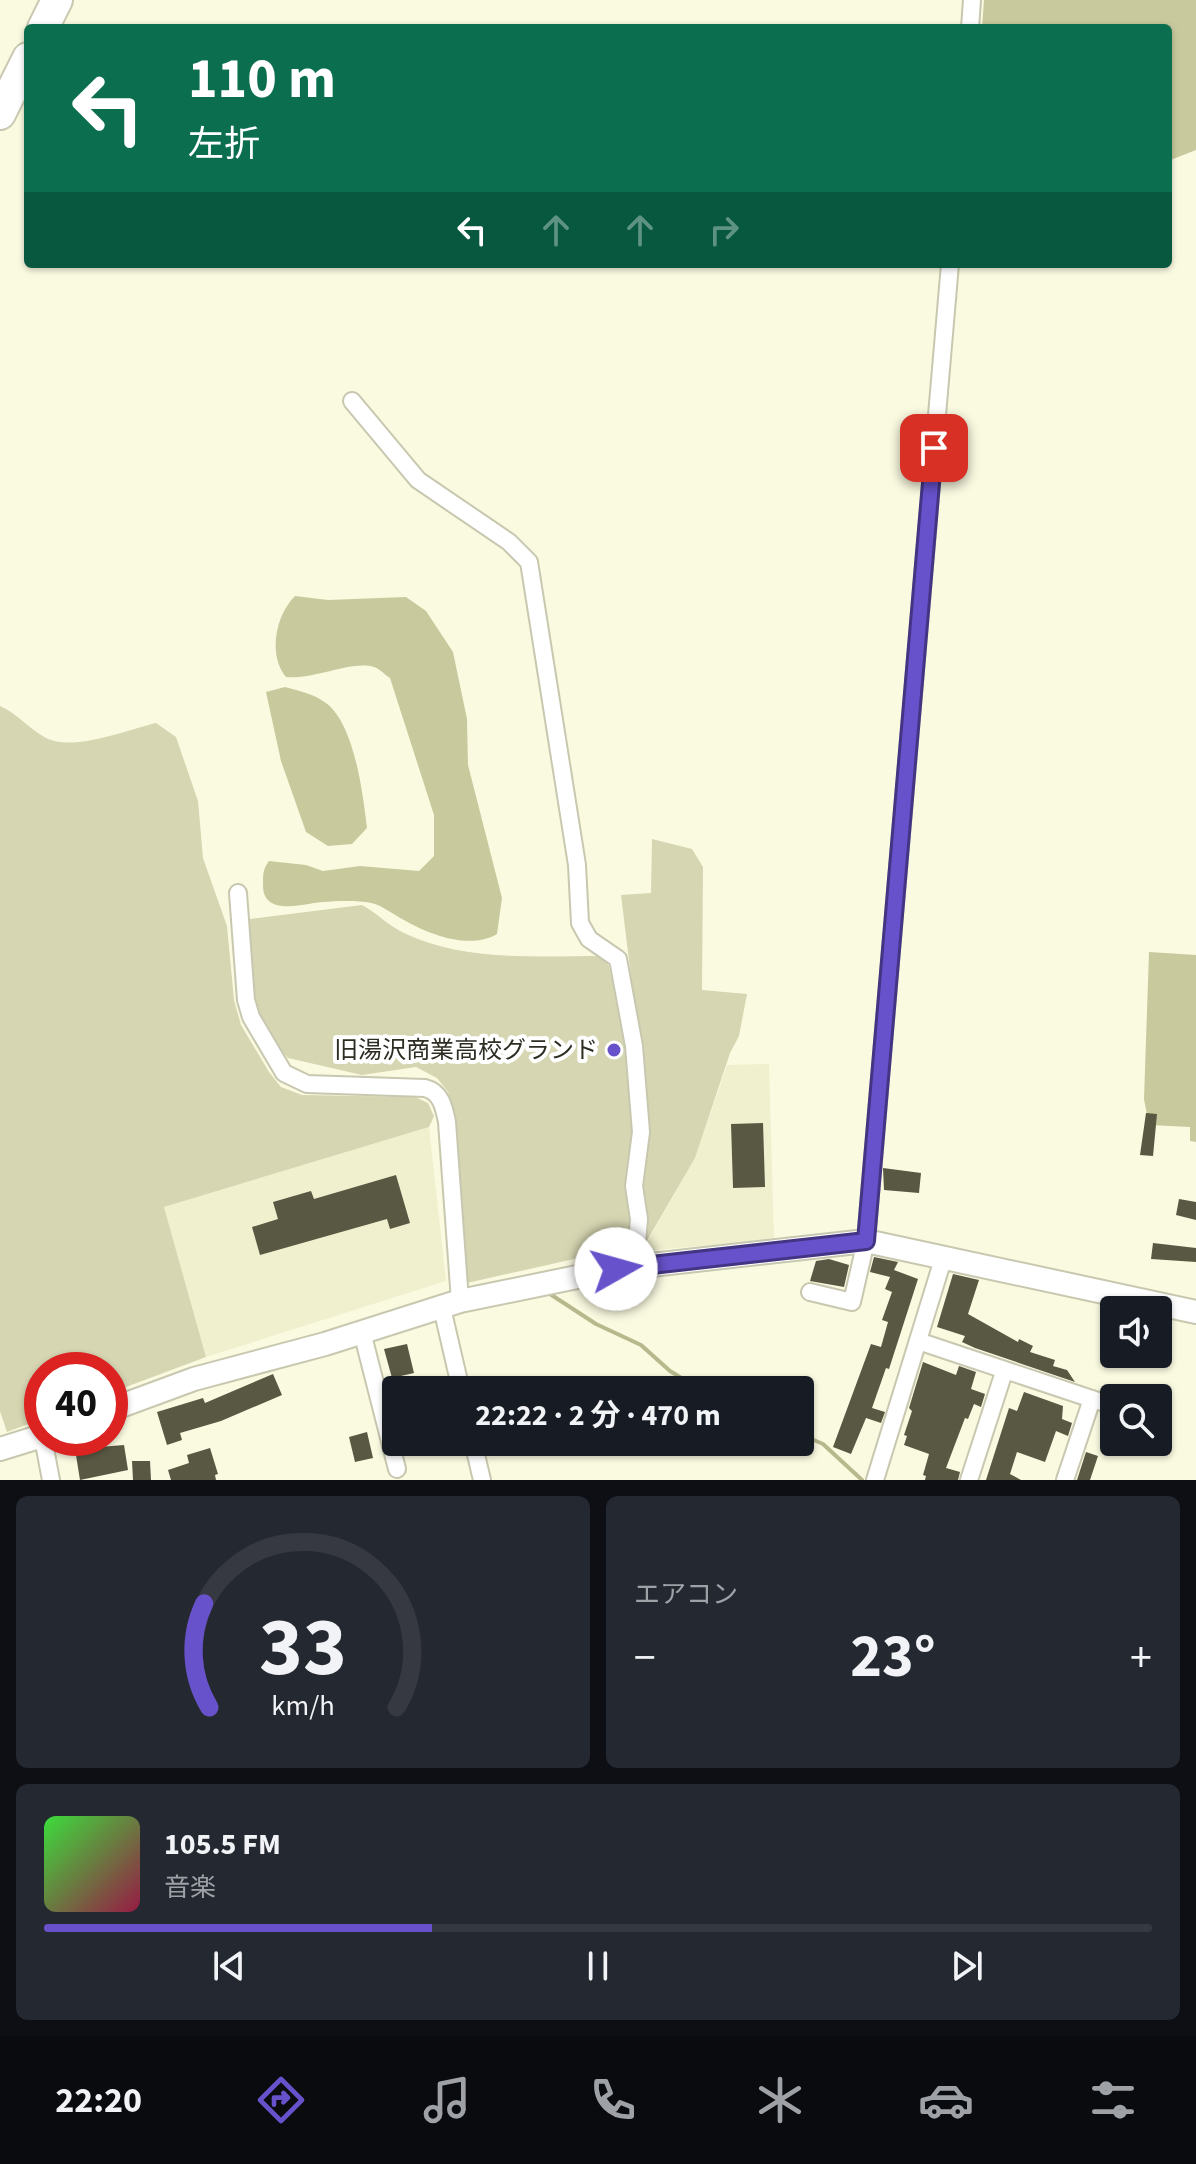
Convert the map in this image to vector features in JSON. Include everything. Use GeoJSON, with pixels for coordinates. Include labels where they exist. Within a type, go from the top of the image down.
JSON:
{"type":"FeatureCollection","features":[{"type":"Feature","properties":{"kind":"highway"},"geometry":{"type":"LineString","coordinates":[[45,24],[57,0]]}},
{"type":"Feature","properties":{"kind":"highway"},"geometry":{"type":"LineString","coordinates":[[0,114],[24,66]]}},
{"type":"Feature","properties":{"kind":"street"},"geometry":{"type":"LineString","coordinates":[[970,24],[972,0]]}},
{"type":"Feature","properties":{"kind":"street"},"geometry":{"type":"LineString","coordinates":[[810,1292],[852,1302],[866,1241],[950,268]]}},
{"type":"Feature","properties":{"kind":"street"},"geometry":{"type":"LineString","coordinates":[[352,401],[418,480],[509,542],[529,562],[577,865],[580,923],[589,939],[618,959],[634,1046],[641,1132],[634,1186],[639,1219],[635,1266]]}},
{"type":"Feature","properties":{"kind":"street"},"geometry":{"type":"LineString","coordinates":[[238,893],[246,1000],[251,1017],[284,1073],[307,1084],[425,1088],[434,1090],[439,1097],[447,1122],[451,1305],[459,1376]]}},
{"type":"Feature","properties":{"kind":"street"},"geometry":{"type":"LineString","coordinates":[[128,1403],[194,1379],[451,1305],[635,1266],[866,1241],[1196,1312]]}},
{"type":"Feature","properties":{"kind":"street"},"geometry":{"type":"LineString","coordinates":[[875,1480],[944,1256]]}},
{"type":"Feature","properties":{"kind":"street"},"geometry":{"type":"LineString","coordinates":[[362,1332],[397,1469]]}},
{"type":"Feature","properties":{"kind":"street"},"geometry":{"type":"LineString","coordinates":[[918,1341],[1100,1402]]}},
{"type":"Feature","properties":{"kind":"street"},"geometry":{"type":"LineString","coordinates":[[969,1480],[1004,1372]]}},
{"type":"Feature","properties":{"kind":"street"},"geometry":{"type":"LineString","coordinates":[[1065,1480],[1092,1399]]}},
{"type":"Feature","properties":{"kind":"street"},"geometry":{"type":"LineString","coordinates":[[0,1449],[24,1442]]}},
{"type":"Feature","properties":{"kind":"street"},"geometry":{"type":"LineString","coordinates":[[47,1456],[51,1480]]}},
{"type":"Feature","properties":{"kind":"street"},"geometry":{"type":"LineString","coordinates":[[476,1456],[482,1480]]}},
{"type":"Feature","properties":{"kind":"shaded area"},"geometry":{"type":"Polygon","coordinates":[[[984,0],[1196,0],[1196,150],[1172,159],[1172,24],[982,24],[984,0]]]}},
{"type":"Feature","properties":{"kind":"shaded area"},"geometry":{"type":"Polygon","coordinates":[[[295,596],[328,600],[406,597],[426,611],[453,652],[467,719],[468,765],[502,898],[497,934],[475,941],[450,939],[426,931],[371,903],[334,901],[285,906],[269,901],[264,894],[263,874],[269,861],[306,865],[323,871],[360,866],[419,871],[434,856],[434,815],[390,678],[376,668],[365,666],[297,677],[286,677],[280,668],[276,636],[283,614],[295,596]]]}},
{"type":"Feature","properties":{"kind":"shaded area"},"geometry":{"type":"Polygon","coordinates":[[[285,687],[326,703],[344,727],[356,761],[367,828],[352,844],[328,846],[306,832],[281,761],[266,692],[285,687]]]}},
{"type":"Feature","properties":{"kind":"shaded area"},"geometry":{"type":"Polygon","coordinates":[[[0,706],[46,738],[57,742],[85,741],[156,723],[176,737],[198,801],[203,858],[227,926],[234,1000],[241,1025],[269,1072],[281,1087],[302,1095],[415,1097],[428,1103],[434,1116],[429,1127],[164,1207],[206,1357],[128,1386],[128,1352],[24,1352],[24,1426],[7,1432],[0,1411],[0,706]]]}},
{"type":"Feature","properties":{"kind":"shaded area"},"geometry":{"type":"Polygon","coordinates":[[[652,839],[692,849],[703,867],[702,990],[747,994],[739,1036],[730,1053],[695,1158],[645,1244],[643,1179],[649,1125],[621,895],[651,893],[652,839]]]}},
{"type":"Feature","properties":{"kind":"shaded area"},"geometry":{"type":"Polygon","coordinates":[[[362,905],[404,933],[452,949],[502,955],[602,956],[609,966],[622,1019],[634,1126],[626,1190],[632,1213],[629,1252],[574,1259],[467,1283],[453,1115],[448,1092],[437,1078],[416,1067],[362,1075],[288,1058],[264,1032],[247,977],[250,919],[362,905]]]}},
{"type":"Feature","properties":{"kind":"shaded area"},"geometry":{"type":"Polygon","coordinates":[[[1149,952],[1196,955],[1196,1142],[1190,1141],[1190,1127],[1149,1125],[1144,1099],[1149,952]]]}},
{"type":"Feature","properties":{"kind":"shaded area"},"geometry":{"type":"Polygon","coordinates":[[[769,1064],[774,1240],[642,1251],[695,1158],[727,1065],[769,1064]]]}},
{"type":"Feature","properties":{"kind":"shaded area"},"geometry":{"type":"Polygon","coordinates":[[[429,1127],[446,1281],[206,1357],[164,1207],[429,1127]]]}},
{"type":"Feature","properties":{"kind":"building"},"geometry":{"type":"Polygon","coordinates":[[[1146,1113],[1157,1114],[1153,1156],[1140,1155],[1146,1113]]]}},
{"type":"Feature","properties":{"kind":"building"},"geometry":{"type":"Polygon","coordinates":[[[763,1123],[765,1187],[733,1188],[731,1124],[763,1123]]]}},
{"type":"Feature","properties":{"kind":"building"},"geometry":{"type":"Polygon","coordinates":[[[883,1168],[921,1173],[919,1193],[884,1190],[883,1168]]]}},
{"type":"Feature","properties":{"kind":"building"},"geometry":{"type":"Polygon","coordinates":[[[396,1175],[410,1223],[390,1229],[387,1219],[260,1255],[252,1227],[278,1219],[273,1202],[311,1191],[314,1199],[396,1175]]]}},
{"type":"Feature","properties":{"kind":"building"},"geometry":{"type":"Polygon","coordinates":[[[1179,1199],[1196,1202],[1196,1220],[1176,1215],[1179,1199]]]}},
{"type":"Feature","properties":{"kind":"building"},"geometry":{"type":"Polygon","coordinates":[[[1153,1243],[1196,1248],[1196,1262],[1151,1259],[1153,1243]]]}},
{"type":"Feature","properties":{"kind":"building"},"geometry":{"type":"Polygon","coordinates":[[[874,1257],[898,1262],[894,1270],[918,1279],[889,1369],[886,1368],[872,1408],[885,1412],[881,1423],[866,1418],[851,1454],[833,1447],[871,1344],[881,1347],[888,1322],[882,1320],[892,1292],[885,1289],[890,1277],[870,1272],[874,1257]]]}},
{"type":"Feature","properties":{"kind":"building"},"geometry":{"type":"Polygon","coordinates":[[[829,1259],[849,1265],[844,1287],[810,1281],[816,1261],[829,1259]]]}},
{"type":"Feature","properties":{"kind":"building"},"geometry":{"type":"Polygon","coordinates":[[[953,1274],[979,1280],[968,1314],[1018,1342],[1019,1339],[1033,1346],[1030,1352],[1055,1360],[1053,1366],[1067,1370],[1075,1382],[975,1348],[962,1342],[965,1336],[937,1327],[953,1274]]]}},
{"type":"Feature","properties":{"kind":"building"},"geometry":{"type":"Polygon","coordinates":[[[407,1344],[414,1373],[391,1376],[384,1349],[407,1344]]]}},
{"type":"Feature","properties":{"kind":"building"},"geometry":{"type":"Polygon","coordinates":[[[923,1362],[956,1375],[959,1366],[976,1372],[971,1389],[985,1394],[981,1407],[974,1404],[968,1419],[965,1418],[946,1468],[960,1472],[958,1480],[925,1480],[926,1476],[923,1475],[929,1454],[904,1445],[912,1411],[909,1408],[923,1362]]]}},
{"type":"Feature","properties":{"kind":"building"},"geometry":{"type":"Polygon","coordinates":[[[273,1374],[282,1395],[221,1421],[180,1433],[182,1440],[167,1445],[157,1412],[203,1398],[205,1403],[273,1374]]]}},
{"type":"Feature","properties":{"kind":"building"},"geometry":{"type":"Polygon","coordinates":[[[1024,1392],[1063,1406],[1062,1419],[1072,1423],[1068,1436],[1056,1431],[1045,1462],[1017,1452],[1010,1474],[1021,1480],[986,1480],[1009,1408],[1017,1411],[1024,1392]]]}},
{"type":"Feature","properties":{"kind":"building"},"geometry":{"type":"Polygon","coordinates":[[[367,1432],[373,1458],[355,1462],[349,1437],[367,1432]]]}},
{"type":"Feature","properties":{"kind":"building"},"geometry":{"type":"Polygon","coordinates":[[[210,1448],[218,1474],[215,1475],[216,1480],[171,1480],[168,1470],[189,1463],[187,1455],[210,1448]]]}},
{"type":"Feature","properties":{"kind":"building"},"geometry":{"type":"Polygon","coordinates":[[[1086,1452],[1098,1456],[1090,1480],[1077,1480],[1086,1452]]]}},
{"type":"Feature","properties":{"kind":"building"},"geometry":{"type":"Polygon","coordinates":[[[76,1456],[126,1456],[128,1470],[80,1480],[76,1456]]]}},
{"type":"Feature","properties":{"kind":"building"},"geometry":{"type":"Polygon","coordinates":[[[132,1461],[150,1461],[151,1480],[133,1480],[132,1461]]]}},
{"type":"Feature","properties":{"kind":"waterway"},"geometry":{"type":"LineString","coordinates":[[550,1294],[596,1324],[641,1345],[678,1376]]}},
{"type":"Feature","properties":{"kind":"waterway"},"geometry":{"type":"LineString","coordinates":[[814,1440],[823,1444],[862,1480]]}},
{"type":"Feature","properties":{"kind":"place","name":"旧湯沢商業高校グランド"},"geometry":{"type":"Point","coordinates":[614,1050]}},
{"type":"Feature","properties":{"kind":"route"},"geometry":{"type":"LineString","coordinates":[[616,1269],[866,1241],[934,448]]}}]}
